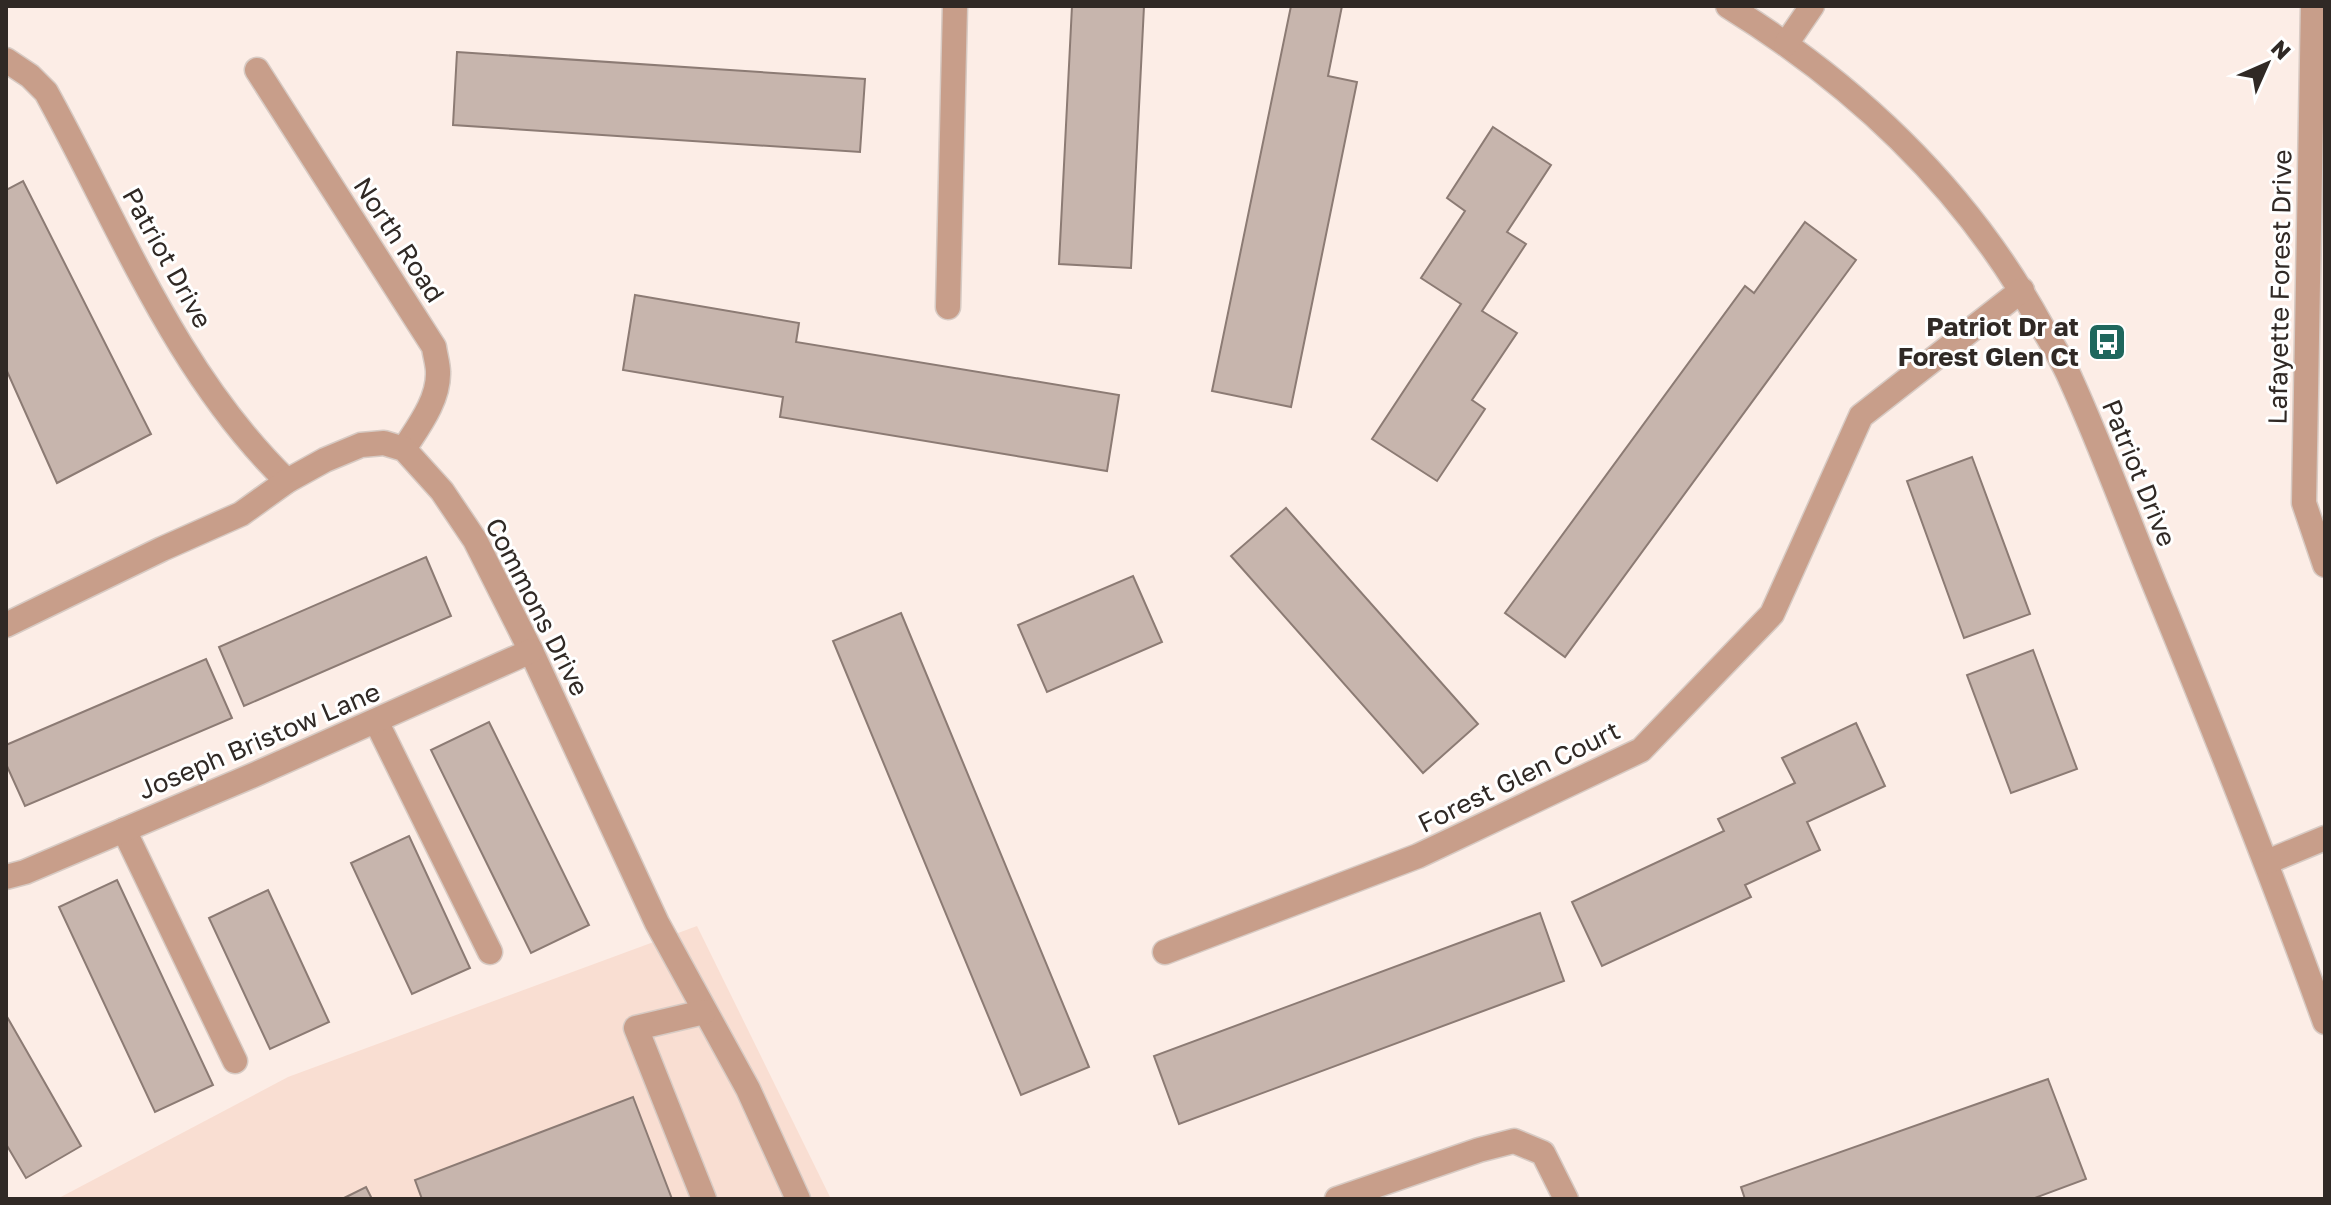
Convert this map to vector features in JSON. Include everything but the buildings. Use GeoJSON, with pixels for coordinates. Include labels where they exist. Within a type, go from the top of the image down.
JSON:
{"type":"FeatureCollection","features":[{"type":"Feature","properties":{"kind":"street"},"geometry":{"type":"LineString","coordinates":[[948,307],[955,6]]}},
{"type":"Feature","properties":{"kind":"street","name":"Patriot Drive"},"geometry":{"type":"LineString","coordinates":[[1728,6],[1779,37],[1852,93],[1918,156],[1977,225],[2022,290],[2071,378],[2267,862],[2325,1022]]}},
{"type":"Feature","properties":{"kind":"street"},"geometry":{"type":"LineString","coordinates":[[1786,44],[1812,6]]}},
{"type":"Feature","properties":{"kind":"street","name":"Lafayette Forest Drive"},"geometry":{"type":"LineString","coordinates":[[2313,6],[2304,503],[2325,565]]}},
{"type":"Feature","properties":{"kind":"street","name":"Patriot Drive"},"geometry":{"type":"LineString","coordinates":[[6,60],[30,76],[46,92],[156,302],[193,362],[237,426],[261,456],[287,481]]}},
{"type":"Feature","properties":{"kind":"street","name":"North Road"},"geometry":{"type":"LineString","coordinates":[[257,70],[434,347],[439,374],[434,395],[423,420],[404,449]]}},
{"type":"Feature","properties":{"kind":"street","name":"Forest Glen Court"},"geometry":{"type":"LineString","coordinates":[[1165,952],[1418,856],[1641,750],[1772,614],[1861,416],[2022,290]]}},
{"type":"Feature","properties":{"kind":"street"},"geometry":{"type":"LineString","coordinates":[[6,625],[241,514],[287,481],[325,460],[361,445],[384,443],[404,449]]}},
{"type":"Feature","properties":{"kind":"street","name":"Commons Drive"},"geometry":{"type":"LineString","coordinates":[[404,449],[442,491],[475,540],[531,651],[657,923],[748,1089],[798,1199]]}},
{"type":"Feature","properties":{"kind":"street","name":"Joseph Bristow Lane"},"geometry":{"type":"LineString","coordinates":[[6,877],[124,830],[531,651]]}},
{"type":"Feature","properties":{"kind":"street"},"geometry":{"type":"LineString","coordinates":[[376,721],[490,952]]}},
{"type":"Feature","properties":{"kind":"street"},"geometry":{"type":"LineString","coordinates":[[124,830],[235,1061]]}},
{"type":"Feature","properties":{"kind":"street"},"geometry":{"type":"LineString","coordinates":[[2267,862],[2325,838]]}},
{"type":"Feature","properties":{"kind":"street"},"geometry":{"type":"LineString","coordinates":[[704,1012],[636,1028],[704,1199]]}},
{"type":"Feature","properties":{"kind":"street"},"geometry":{"type":"LineString","coordinates":[[1337,1199],[1514,1141],[1543,1153],[1566,1199]]}},
{"type":"Feature","properties":{"kind":"shaded area"},"geometry":{"type":"Polygon","coordinates":[[[697,926],[831,1199],[57,1199],[288,1077],[697,926]]]}},
{"type":"Feature","properties":{"kind":"place","name":"Patriot Dr at Forest Glen Ct"},"geometry":{"type":"Point","coordinates":[2107,342]}}]}
